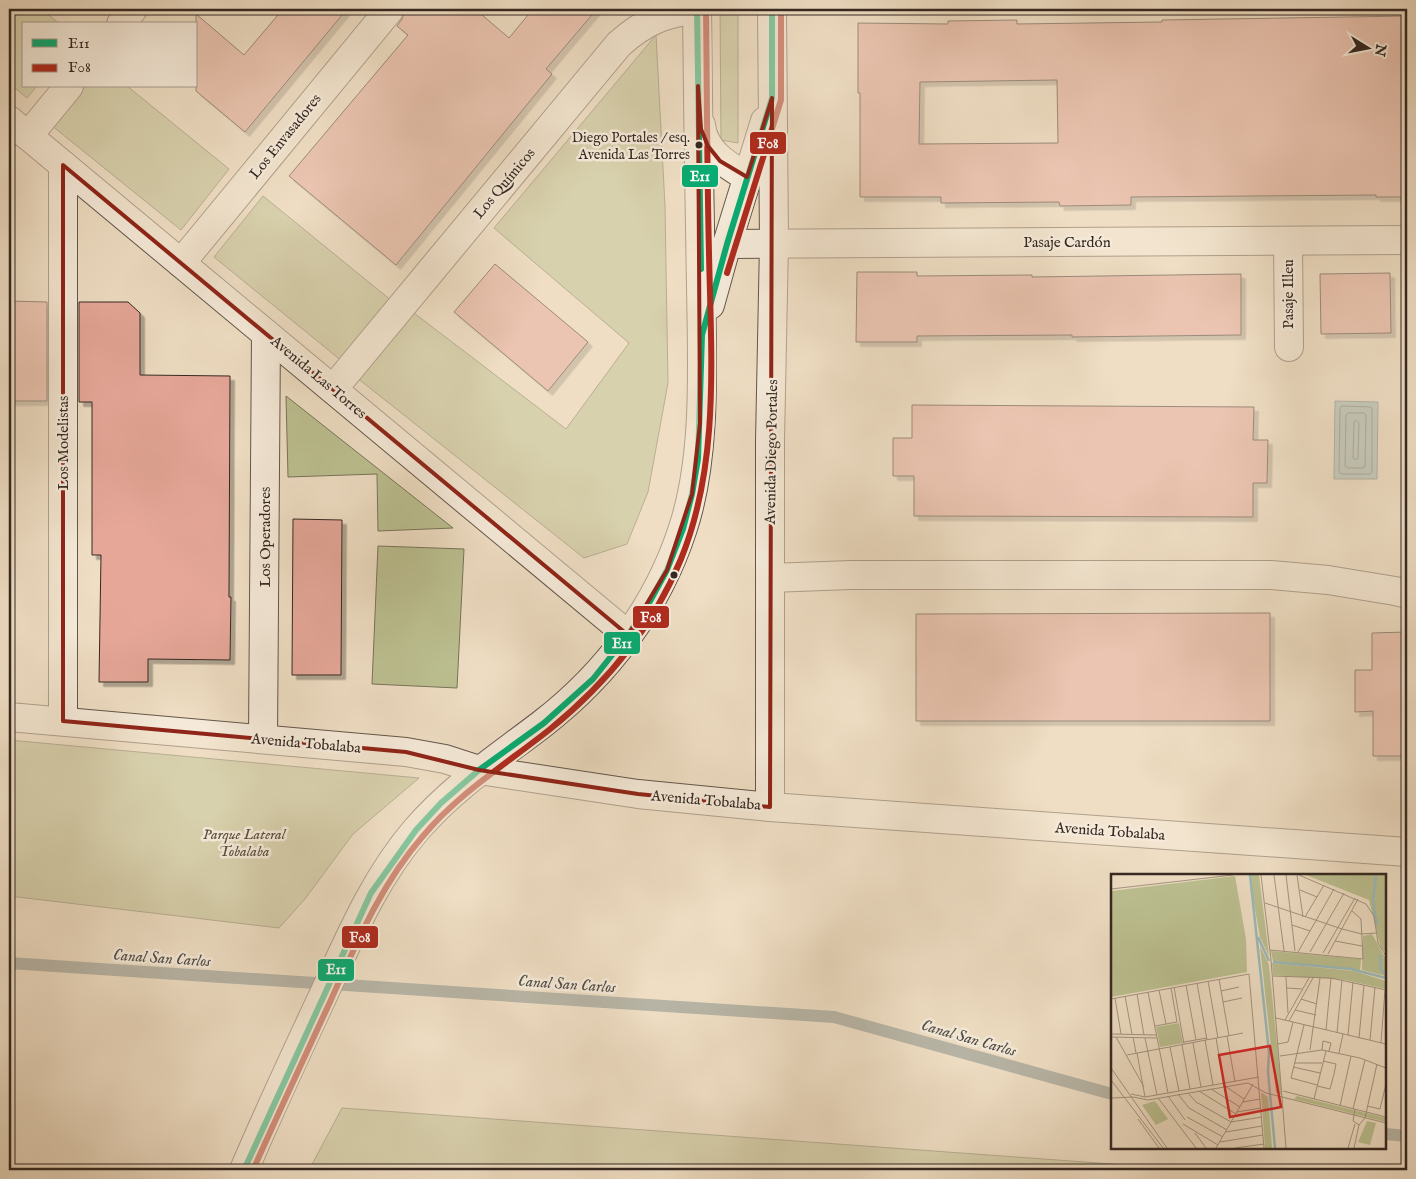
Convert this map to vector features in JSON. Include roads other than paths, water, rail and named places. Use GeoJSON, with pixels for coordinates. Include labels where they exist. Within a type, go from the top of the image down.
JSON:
{"type":"FeatureCollection","features":[{"type":"Feature","properties":{"kind":"street"},"geometry":{"type":"LineString","coordinates":[[123,22],[133,9]]}},
{"type":"Feature","properties":{"kind":"street","name":"Los Envasadores"},"geometry":{"type":"LineString","coordinates":[[181,263],[390,9]]}},
{"type":"Feature","properties":{"kind":"street","name":"Avenida Diego Portales"},"geometry":{"type":"LineString","coordinates":[[244,1170],[353,930],[376,886],[394,859],[416,830],[441,803],[478,770],[569,702],[593,679],[628,635],[649,603],[667,570],[683,529],[692,494],[700,432],[702,335],[698,9]]}},
{"type":"Feature","properties":{"kind":"street","name":"Los Químicos"},"geometry":{"type":"LineString","coordinates":[[333,389],[619,44],[635,30],[653,20],[674,12],[698,9]]}},
{"type":"Feature","properties":{"kind":"street","name":"Avenida Diego Portales"},"geometry":{"type":"LineString","coordinates":[[770,806],[770,441],[774,243],[772,9]]}},
{"type":"Feature","properties":{"kind":"street"},"geometry":{"type":"LineString","coordinates":[[698,86],[702,129],[708,146],[720,161],[747,177]]}},
{"type":"Feature","properties":{"kind":"street"},"geometry":{"type":"LineString","coordinates":[[19,128],[68,88]]}},
{"type":"Feature","properties":{"kind":"street","name":"Avenida Diego Portales"},"geometry":{"type":"LineString","coordinates":[[702,335],[727,244],[772,98]]}},
{"type":"Feature","properties":{"kind":"street","name":"Avenida Las Torres"},"geometry":{"type":"LineString","coordinates":[[19,128],[628,635]]}},
{"type":"Feature","properties":{"kind":"street","name":"Los Modelistas"},"geometry":{"type":"LineString","coordinates":[[63,165],[63,721]]}},
{"type":"Feature","properties":{"kind":"street","name":"Pasaje Cardón"},"geometry":{"type":"LineString","coordinates":[[727,244],[1407,240]]}},
{"type":"Feature","properties":{"kind":"street","name":"Pasaje Illeu"},"geometry":{"type":"LineString","coordinates":[[1288,241],[1289,347]]}},
{"type":"Feature","properties":{"kind":"street","name":"Los Operadores"},"geometry":{"type":"LineString","coordinates":[[263,739],[266,334]]}},
{"type":"Feature","properties":{"kind":"street"},"geometry":{"type":"LineString","coordinates":[[770,578],[851,575],[1272,575],[1328,580],[1407,594]]}},
{"type":"Feature","properties":{"kind":"street","name":"Avenida Tobalaba"},"geometry":{"type":"LineString","coordinates":[[9,716],[406,752],[445,759],[478,770],[638,794],[770,806],[1407,852]]}},
{"type":"Feature","properties":{"kind":"water"},"geometry":{"type":"Polygon","coordinates":[[[1335,401],[1378,402],[1377,479],[1334,479],[1335,401]]]}},
{"type":"Feature","properties":{"kind":"waterway","name":"Canal San Carlos"},"geometry":{"type":"LineString","coordinates":[[9,963],[834,1017],[1111,1094]]}},
{"type":"Feature","properties":{"kind":"waterway","name":"Canal San Carlos"},"geometry":{"type":"LineString","coordinates":[[1386,1134],[1407,1136]]}},
{"type":"Feature","properties":{"kind":"place","name":"Diego Portales / esq. Avenida Las Torres"},"geometry":{"type":"Point","coordinates":[699,145]}},
{"type":"Feature","properties":{"kind":"park label","name":"Parque Lateral Tobalaba"},"geometry":{"type":"Point","coordinates":[244,842]}}]}
